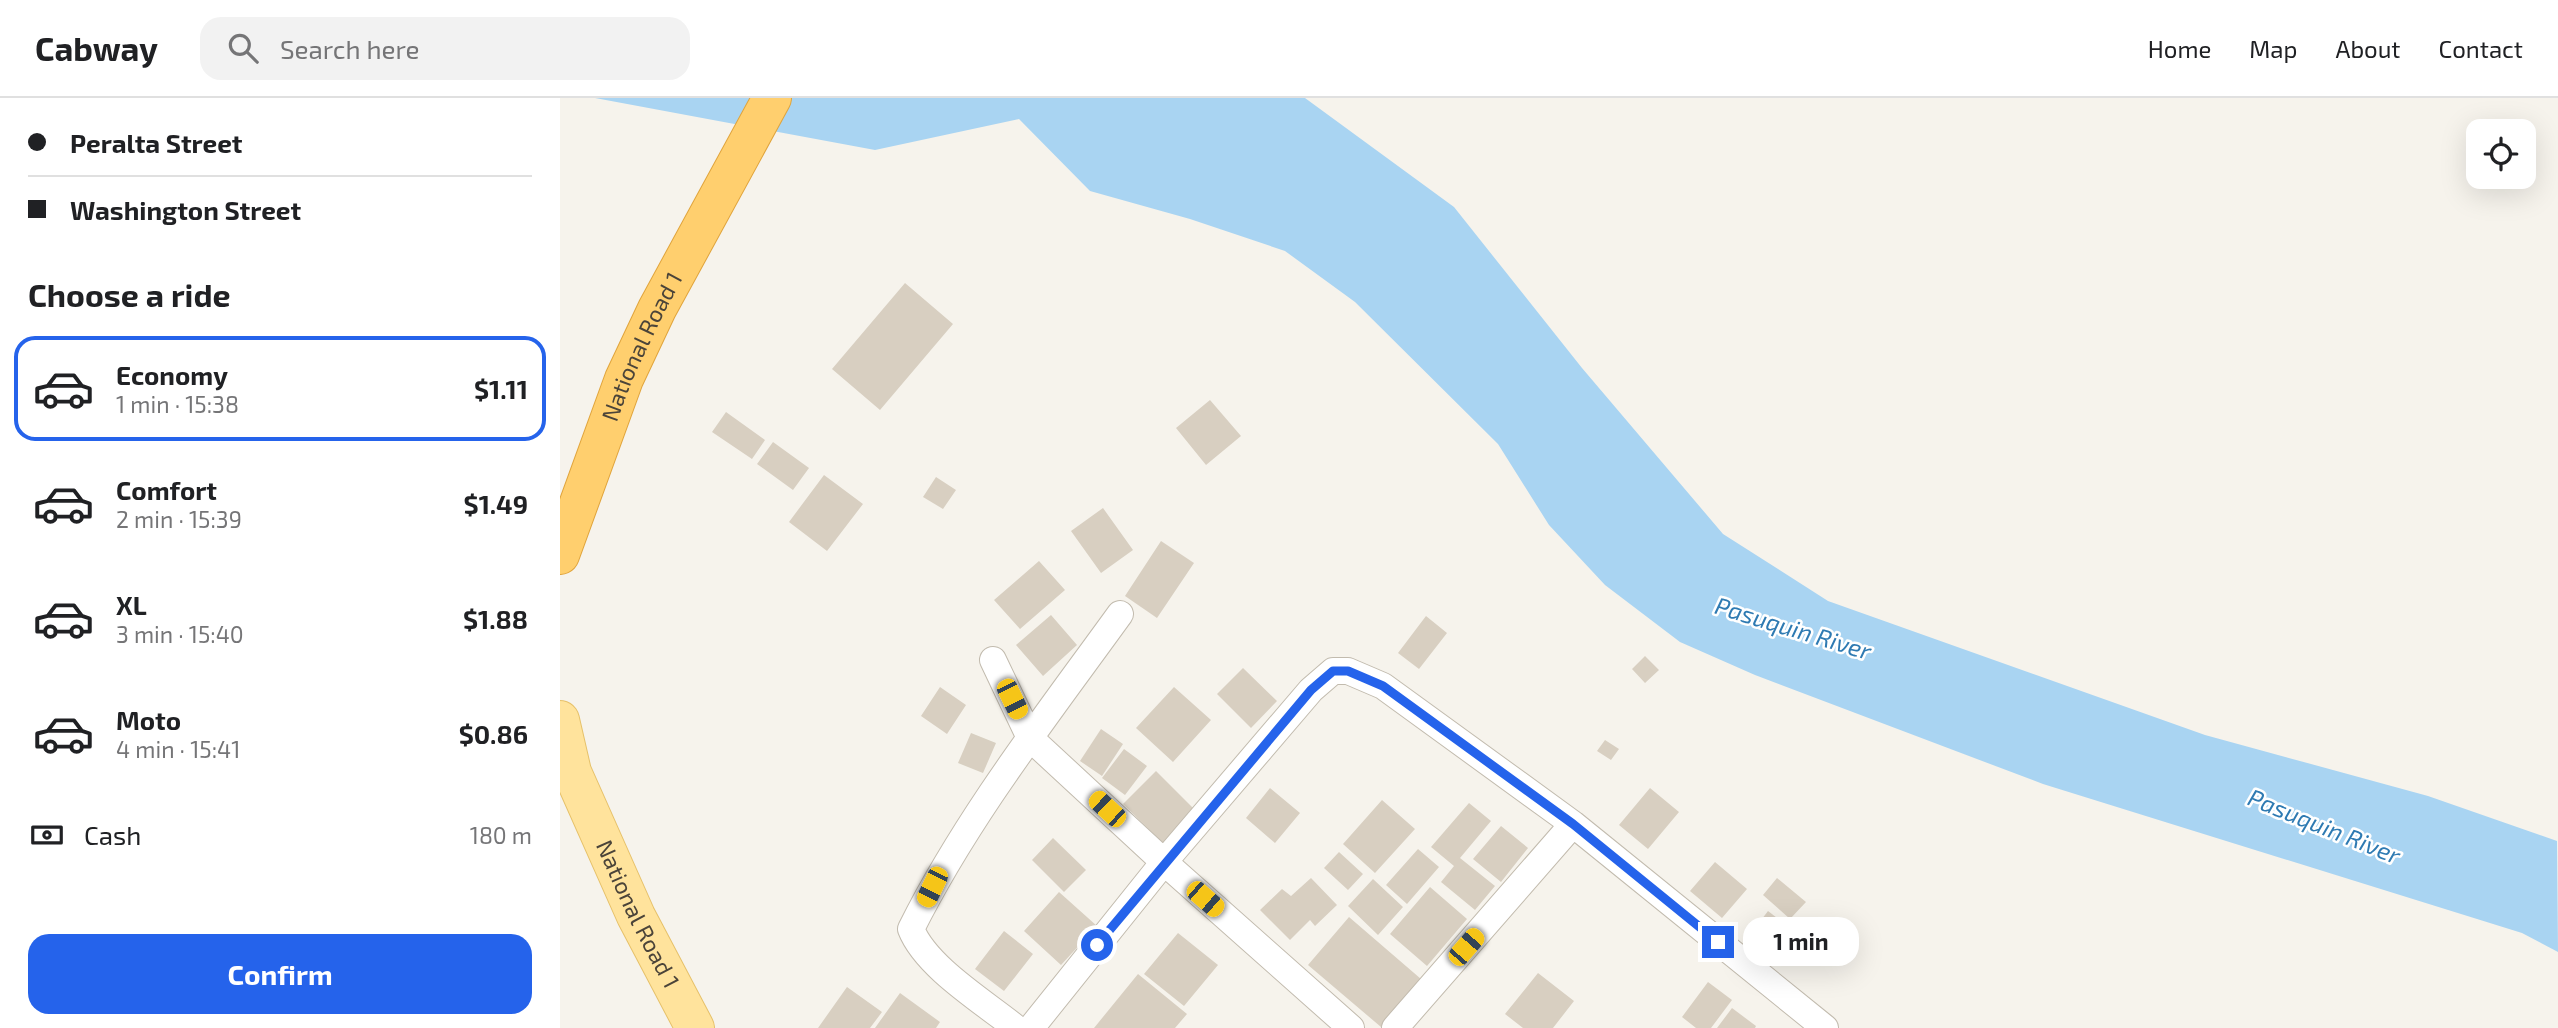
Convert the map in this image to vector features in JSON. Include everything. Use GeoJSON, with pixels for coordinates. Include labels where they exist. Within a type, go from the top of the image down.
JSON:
{"type":"FeatureCollection","features":[{"type":"Feature","properties":{"kind":"highway","name":"National Road 1"},"geometry":{"type":"LineString","coordinates":[[560,555],[624,379],[657,309],[772,98]]}},
{"type":"Feature","properties":{"kind":"main road","name":"National Road 1"},"geometry":{"type":"LineString","coordinates":[[560,720],[572,772],[636,916],[695,1028]]}},
{"type":"Feature","properties":{"kind":"street"},"geometry":{"type":"LineString","coordinates":[[1016,1028],[931,958],[917,944],[911,929],[932,887],[1031,738],[1120,614]]}},
{"type":"Feature","properties":{"kind":"street"},"geometry":{"type":"LineString","coordinates":[[993,660],[1031,738],[1164,862],[1351,1028]]}},
{"type":"Feature","properties":{"kind":"street"},"geometry":{"type":"LineString","coordinates":[[1031,1028],[1164,862],[1320,681],[1333,671],[1348,671],[1383,686],[1573,824],[1793,1019],[1825,1028]]}},
{"type":"Feature","properties":{"kind":"street"},"geometry":{"type":"LineString","coordinates":[[1395,1028],[1573,824]]}},
{"type":"Feature","properties":{"kind":"water","name":"Pasuquin River"},"geometry":{"type":"Polygon","coordinates":[[[595,98],[1305,98],[1454,207],[1582,368],[1723,534],[1828,601],[2205,735],[2428,796],[2557,841],[2558,952],[2522,933],[2043,784],[1755,675],[1680,642],[1605,585],[1549,525],[1498,444],[1355,302],[1285,251],[1190,219],[1090,191],[1019,119],[875,150],[595,98]]]}},
{"type":"Feature","properties":{"kind":"building"},"geometry":{"type":"Polygon","coordinates":[[[905,283],[953,324],[880,410],[832,369],[905,283]]]}},
{"type":"Feature","properties":{"kind":"building"},"geometry":{"type":"Polygon","coordinates":[[[1210,400],[1241,436],[1206,465],[1176,428],[1210,400]]]}},
{"type":"Feature","properties":{"kind":"building"},"geometry":{"type":"Polygon","coordinates":[[[726,412],[765,440],[752,459],[712,432],[726,412]]]}},
{"type":"Feature","properties":{"kind":"building"},"geometry":{"type":"Polygon","coordinates":[[[773,442],[809,468],[793,490],[757,464],[773,442]]]}},
{"type":"Feature","properties":{"kind":"building"},"geometry":{"type":"Polygon","coordinates":[[[824,475],[863,504],[827,551],[789,522],[824,475]]]}},
{"type":"Feature","properties":{"kind":"building"},"geometry":{"type":"Polygon","coordinates":[[[936,477],[956,490],[943,509],[923,497],[936,477]]]}},
{"type":"Feature","properties":{"kind":"building"},"geometry":{"type":"Polygon","coordinates":[[[1103,508],[1133,550],[1101,573],[1071,531],[1103,508]]]}},
{"type":"Feature","properties":{"kind":"building"},"geometry":{"type":"Polygon","coordinates":[[[1161,541],[1194,563],[1157,618],[1125,596],[1161,541]]]}},
{"type":"Feature","properties":{"kind":"building"},"geometry":{"type":"Polygon","coordinates":[[[1039,561],[1065,590],[1020,629],[994,600],[1039,561]]]}},
{"type":"Feature","properties":{"kind":"building"},"geometry":{"type":"Polygon","coordinates":[[[1051,615],[1077,645],[1043,676],[1016,645],[1051,615]]]}},
{"type":"Feature","properties":{"kind":"building"},"geometry":{"type":"Polygon","coordinates":[[[1426,616],[1447,633],[1419,669],[1398,653],[1426,616]]]}},
{"type":"Feature","properties":{"kind":"building"},"geometry":{"type":"Polygon","coordinates":[[[1645,656],[1659,670],[1645,683],[1632,669],[1645,656]]]}},
{"type":"Feature","properties":{"kind":"building"},"geometry":{"type":"Polygon","coordinates":[[[1243,668],[1277,701],[1251,728],[1217,694],[1243,668]]]}},
{"type":"Feature","properties":{"kind":"building"},"geometry":{"type":"Polygon","coordinates":[[[940,687],[966,705],[947,734],[921,716],[940,687]]]}},
{"type":"Feature","properties":{"kind":"building"},"geometry":{"type":"Polygon","coordinates":[[[1174,687],[1211,720],[1173,762],[1136,728],[1174,687]]]}},
{"type":"Feature","properties":{"kind":"building"},"geometry":{"type":"Polygon","coordinates":[[[1101,729],[1123,744],[1102,776],[1080,761],[1101,729]]]}},
{"type":"Feature","properties":{"kind":"building"},"geometry":{"type":"Polygon","coordinates":[[[971,733],[996,743],[983,773],[958,763],[971,733]]]}},
{"type":"Feature","properties":{"kind":"building"},"geometry":{"type":"Polygon","coordinates":[[[1605,740],[1619,749],[1611,760],[1597,751],[1605,740]]]}},
{"type":"Feature","properties":{"kind":"building"},"geometry":{"type":"Polygon","coordinates":[[[1124,749],[1147,766],[1125,795],[1102,778],[1124,749]]]}},
{"type":"Feature","properties":{"kind":"building"},"geometry":{"type":"Polygon","coordinates":[[[1156,771],[1198,813],[1165,845],[1123,804],[1156,771]]]}},
{"type":"Feature","properties":{"kind":"building"},"geometry":{"type":"Polygon","coordinates":[[[1270,788],[1300,813],[1275,843],[1246,818],[1270,788]]]}},
{"type":"Feature","properties":{"kind":"building"},"geometry":{"type":"Polygon","coordinates":[[[1650,788],[1679,812],[1648,849],[1619,825],[1650,788]]]}},
{"type":"Feature","properties":{"kind":"building"},"geometry":{"type":"Polygon","coordinates":[[[1382,800],[1415,829],[1375,873],[1343,844],[1382,800]]]}},
{"type":"Feature","properties":{"kind":"building"},"geometry":{"type":"Polygon","coordinates":[[[1469,803],[1491,821],[1460,858],[1495,886],[1475,910],[1441,882],[1454,866],[1431,847],[1469,803]]]}},
{"type":"Feature","properties":{"kind":"building"},"geometry":{"type":"Polygon","coordinates":[[[1501,826],[1528,848],[1501,882],[1473,859],[1501,826]]]}},
{"type":"Feature","properties":{"kind":"building"},"geometry":{"type":"Polygon","coordinates":[[[1053,838],[1086,870],[1064,892],[1032,860],[1053,838]]]}},
{"type":"Feature","properties":{"kind":"building"},"geometry":{"type":"Polygon","coordinates":[[[1418,849],[1439,867],[1407,904],[1386,885],[1418,849]]]}},
{"type":"Feature","properties":{"kind":"building"},"geometry":{"type":"Polygon","coordinates":[[[1339,852],[1363,874],[1348,890],[1324,868],[1339,852]]]}},
{"type":"Feature","properties":{"kind":"building"},"geometry":{"type":"Polygon","coordinates":[[[1715,862],[1747,889],[1722,918],[1690,891],[1715,862]]]}},
{"type":"Feature","properties":{"kind":"building"},"geometry":{"type":"Polygon","coordinates":[[[1311,878],[1337,905],[1315,926],[1310,920],[1290,940],[1260,910],[1282,889],[1291,896],[1311,878]]]}},
{"type":"Feature","properties":{"kind":"building"},"geometry":{"type":"Polygon","coordinates":[[[1777,878],[1806,902],[1790,919],[1763,895],[1777,878]]]}},
{"type":"Feature","properties":{"kind":"building"},"geometry":{"type":"Polygon","coordinates":[[[1373,879],[1403,907],[1378,935],[1348,906],[1373,879]]]}},
{"type":"Feature","properties":{"kind":"building"},"geometry":{"type":"Polygon","coordinates":[[[1430,887],[1467,919],[1427,966],[1390,934],[1430,887]]]}},
{"type":"Feature","properties":{"kind":"building"},"geometry":{"type":"Polygon","coordinates":[[[1059,892],[1097,926],[1061,965],[1024,931],[1059,892]]]}},
{"type":"Feature","properties":{"kind":"building"},"geometry":{"type":"Polygon","coordinates":[[[1768,911],[1804,939],[1784,963],[1749,936],[1768,911]]]}},
{"type":"Feature","properties":{"kind":"building"},"geometry":{"type":"Polygon","coordinates":[[[1349,917],[1421,979],[1381,1027],[1308,965],[1349,917]]]}},
{"type":"Feature","properties":{"kind":"building"},"geometry":{"type":"Polygon","coordinates":[[[1004,931],[1033,954],[1004,991],[975,969],[1004,931]]]}},
{"type":"Feature","properties":{"kind":"building"},"geometry":{"type":"Polygon","coordinates":[[[1178,933],[1218,965],[1184,1006],[1144,974],[1178,933]]]}},
{"type":"Feature","properties":{"kind":"building"},"geometry":{"type":"Polygon","coordinates":[[[1538,973],[1574,1001],[1553,1028],[1523,1028],[1505,1014],[1538,973]]]}},
{"type":"Feature","properties":{"kind":"building"},"geometry":{"type":"Polygon","coordinates":[[[1138,974],[1187,1014],[1175,1028],[1094,1028],[1138,974]]]}},
{"type":"Feature","properties":{"kind":"building"},"geometry":{"type":"Polygon","coordinates":[[[1708,982],[1732,1000],[1711,1028],[1696,1028],[1682,1017],[1708,982]]]}},
{"type":"Feature","properties":{"kind":"building"},"geometry":{"type":"Polygon","coordinates":[[[847,987],[882,1012],[870,1028],[818,1028],[847,987]]]}},
{"type":"Feature","properties":{"kind":"building"},"geometry":{"type":"Polygon","coordinates":[[[900,993],[940,1022],[936,1028],[875,1028],[900,993]]]}},
{"type":"Feature","properties":{"kind":"building"},"geometry":{"type":"Polygon","coordinates":[[[1732,1008],[1756,1026],[1755,1028],[1717,1028],[1732,1008]]]}},
{"type":"Feature","properties":{"kind":"route"},"geometry":{"type":"LineString","coordinates":[[1097,945],[1311,690],[1333,671],[1348,671],[1383,686],[1573,824],[1718,942]]}}]}
